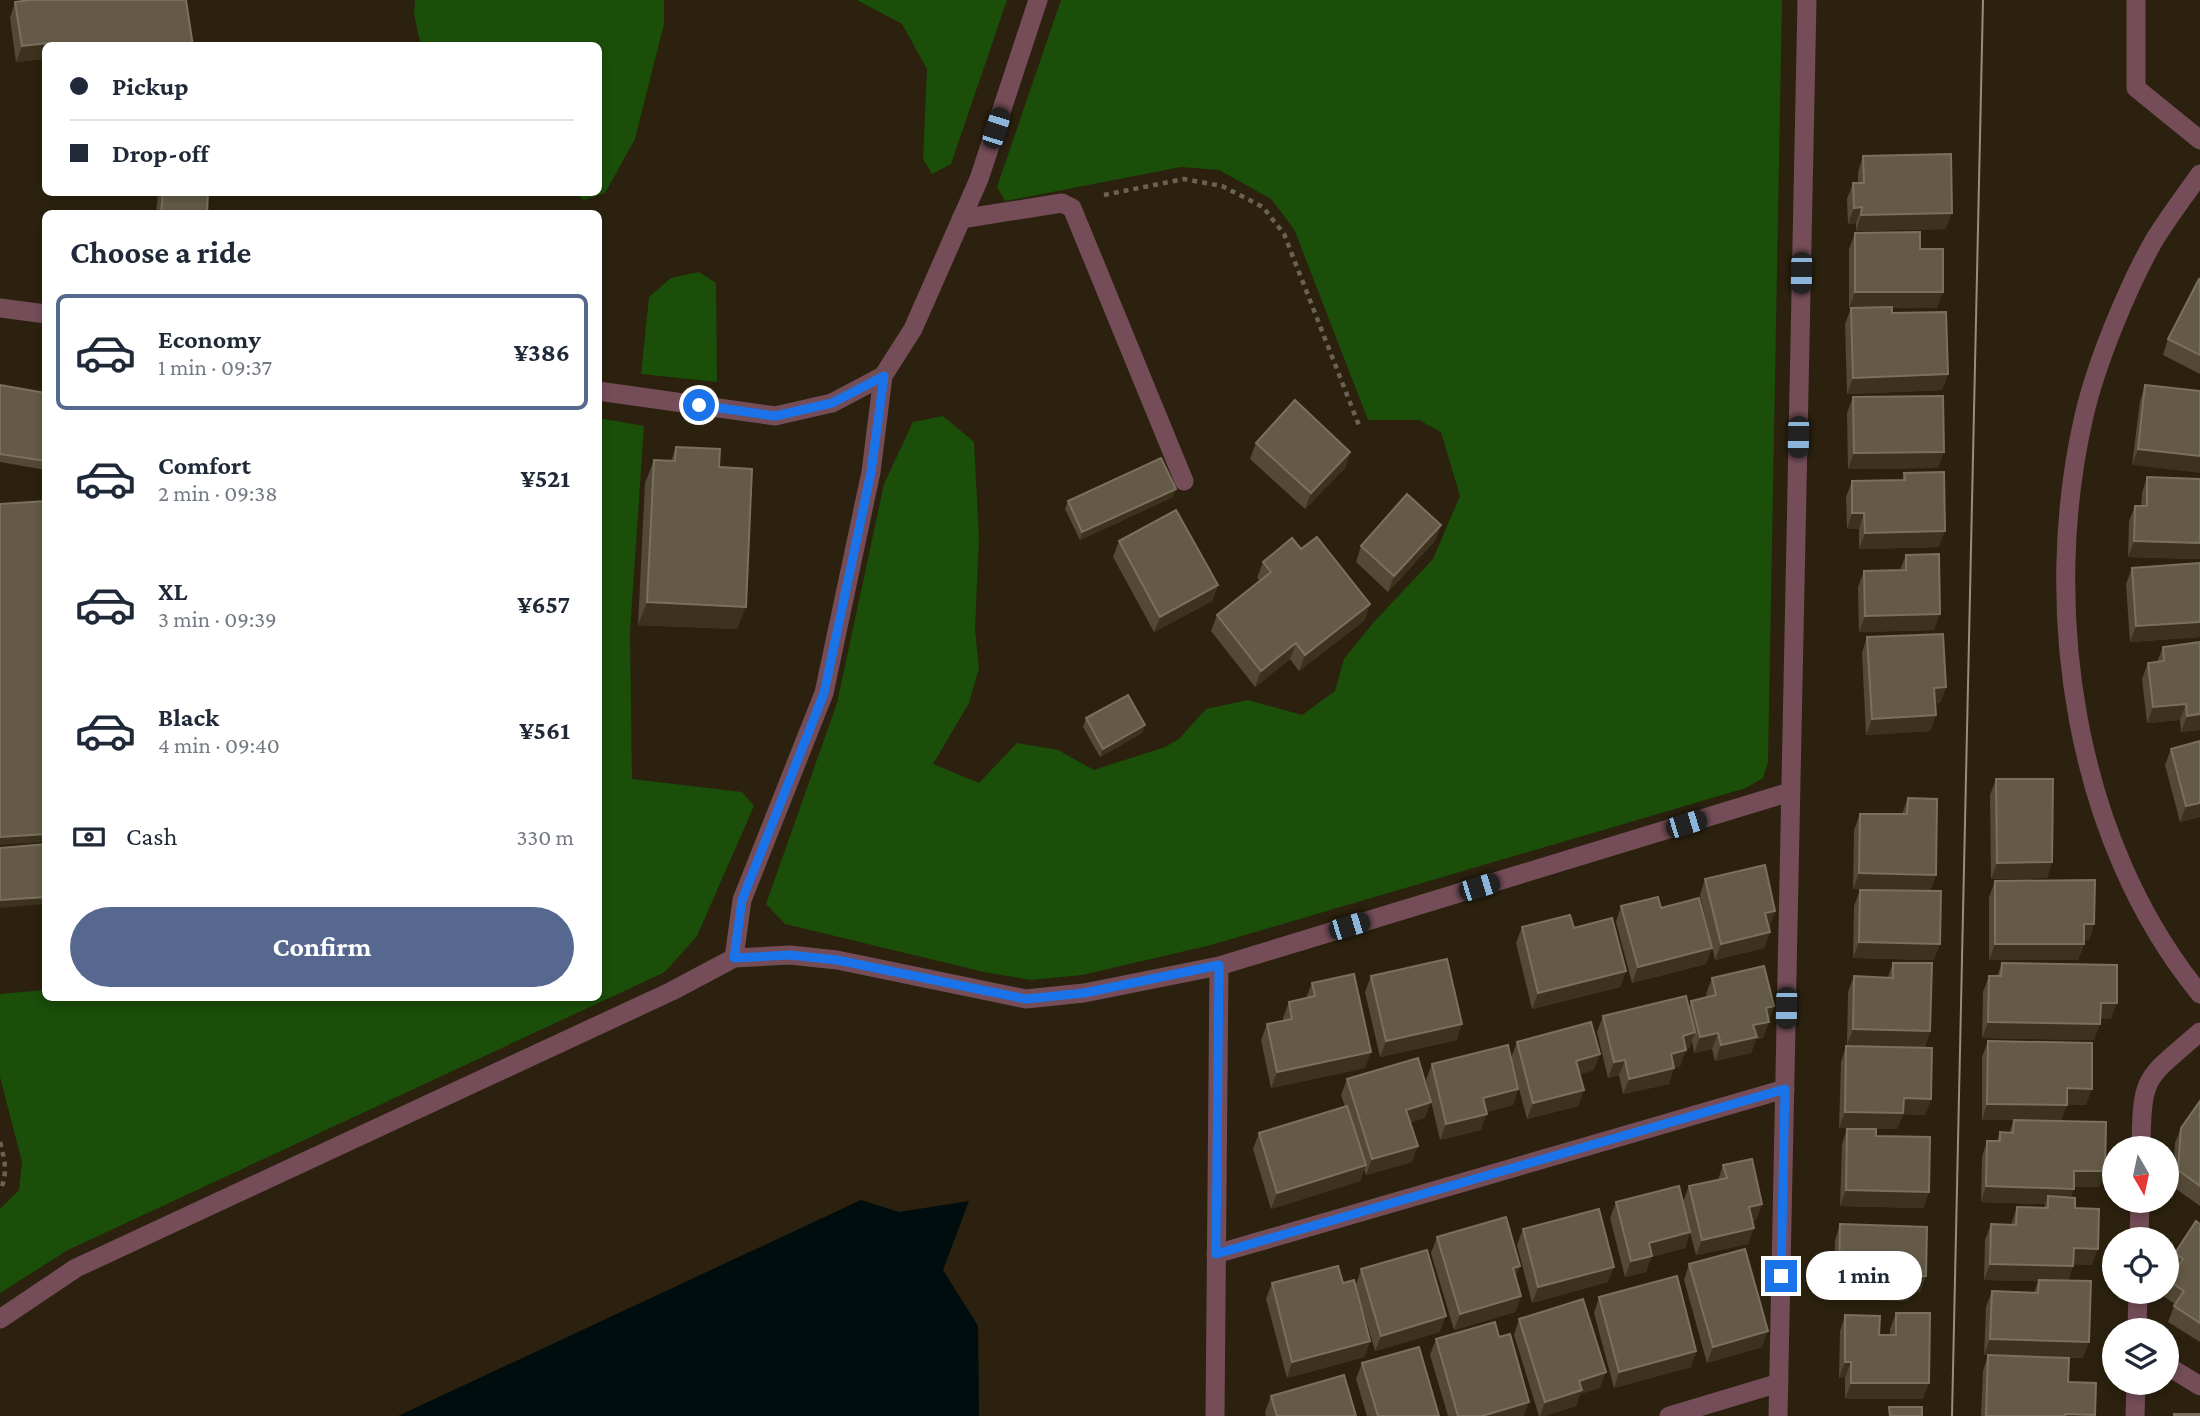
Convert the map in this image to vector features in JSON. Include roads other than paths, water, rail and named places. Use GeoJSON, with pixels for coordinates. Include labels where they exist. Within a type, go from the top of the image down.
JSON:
{"type":"FeatureCollection","features":[{"type":"Feature","properties":{"kind":"street"},"geometry":{"type":"LineString","coordinates":[[734,958],[742,900],[824,693],[871,472],[884,376],[914,329],[979,179],[1038,0]]}},
{"type":"Feature","properties":{"kind":"street"},"geometry":{"type":"LineString","coordinates":[[1778,1416],[1807,0]]}},
{"type":"Feature","properties":{"kind":"street"},"geometry":{"type":"LineString","coordinates":[[2136,0],[2136,88],[2200,140]]}},
{"type":"Feature","properties":{"kind":"street"},"geometry":{"type":"LineString","coordinates":[[2200,174],[2152,244],[2115,327],[2084,414],[2069,492],[2065,564],[2066,636],[2077,714],[2115,848],[2175,964],[2200,994]]}},
{"type":"Feature","properties":{"kind":"street"},"geometry":{"type":"LineString","coordinates":[[961,219],[1062,203],[1072,208],[1184,481]]}},
{"type":"Feature","properties":{"kind":"street"},"geometry":{"type":"LineString","coordinates":[[0,308],[42,313]]}},
{"type":"Feature","properties":{"kind":"street"},"geometry":{"type":"LineString","coordinates":[[602,392],[775,416],[832,403],[884,376]]}},
{"type":"Feature","properties":{"kind":"street"},"geometry":{"type":"LineString","coordinates":[[0,1319],[76,1268],[672,991],[734,958],[790,955],[837,960],[1026,999],[1084,993],[1219,965],[1790,792]]}},
{"type":"Feature","properties":{"kind":"street"},"geometry":{"type":"LineString","coordinates":[[1214,1416],[1219,965]]}},
{"type":"Feature","properties":{"kind":"street"},"geometry":{"type":"LineString","coordinates":[[2141,1136],[2142,1094],[2152,1073],[2200,1031]]}},
{"type":"Feature","properties":{"kind":"street"},"geometry":{"type":"LineString","coordinates":[[1216,1254],[1785,1089]]}},
{"type":"Feature","properties":{"kind":"street"},"geometry":{"type":"LineString","coordinates":[[2179,1372],[2200,1385]]}},
{"type":"Feature","properties":{"kind":"street"},"geometry":{"type":"LineString","coordinates":[[1669,1416],[1779,1383]]}},
{"type":"Feature","properties":{"kind":"street"},"geometry":{"type":"LineString","coordinates":[[2135,1416],[2136,1395]]}},
{"type":"Feature","properties":{"kind":"tram line"},"geometry":{"type":"LineString","coordinates":[[1952,1416],[1983,0]]}}]}
